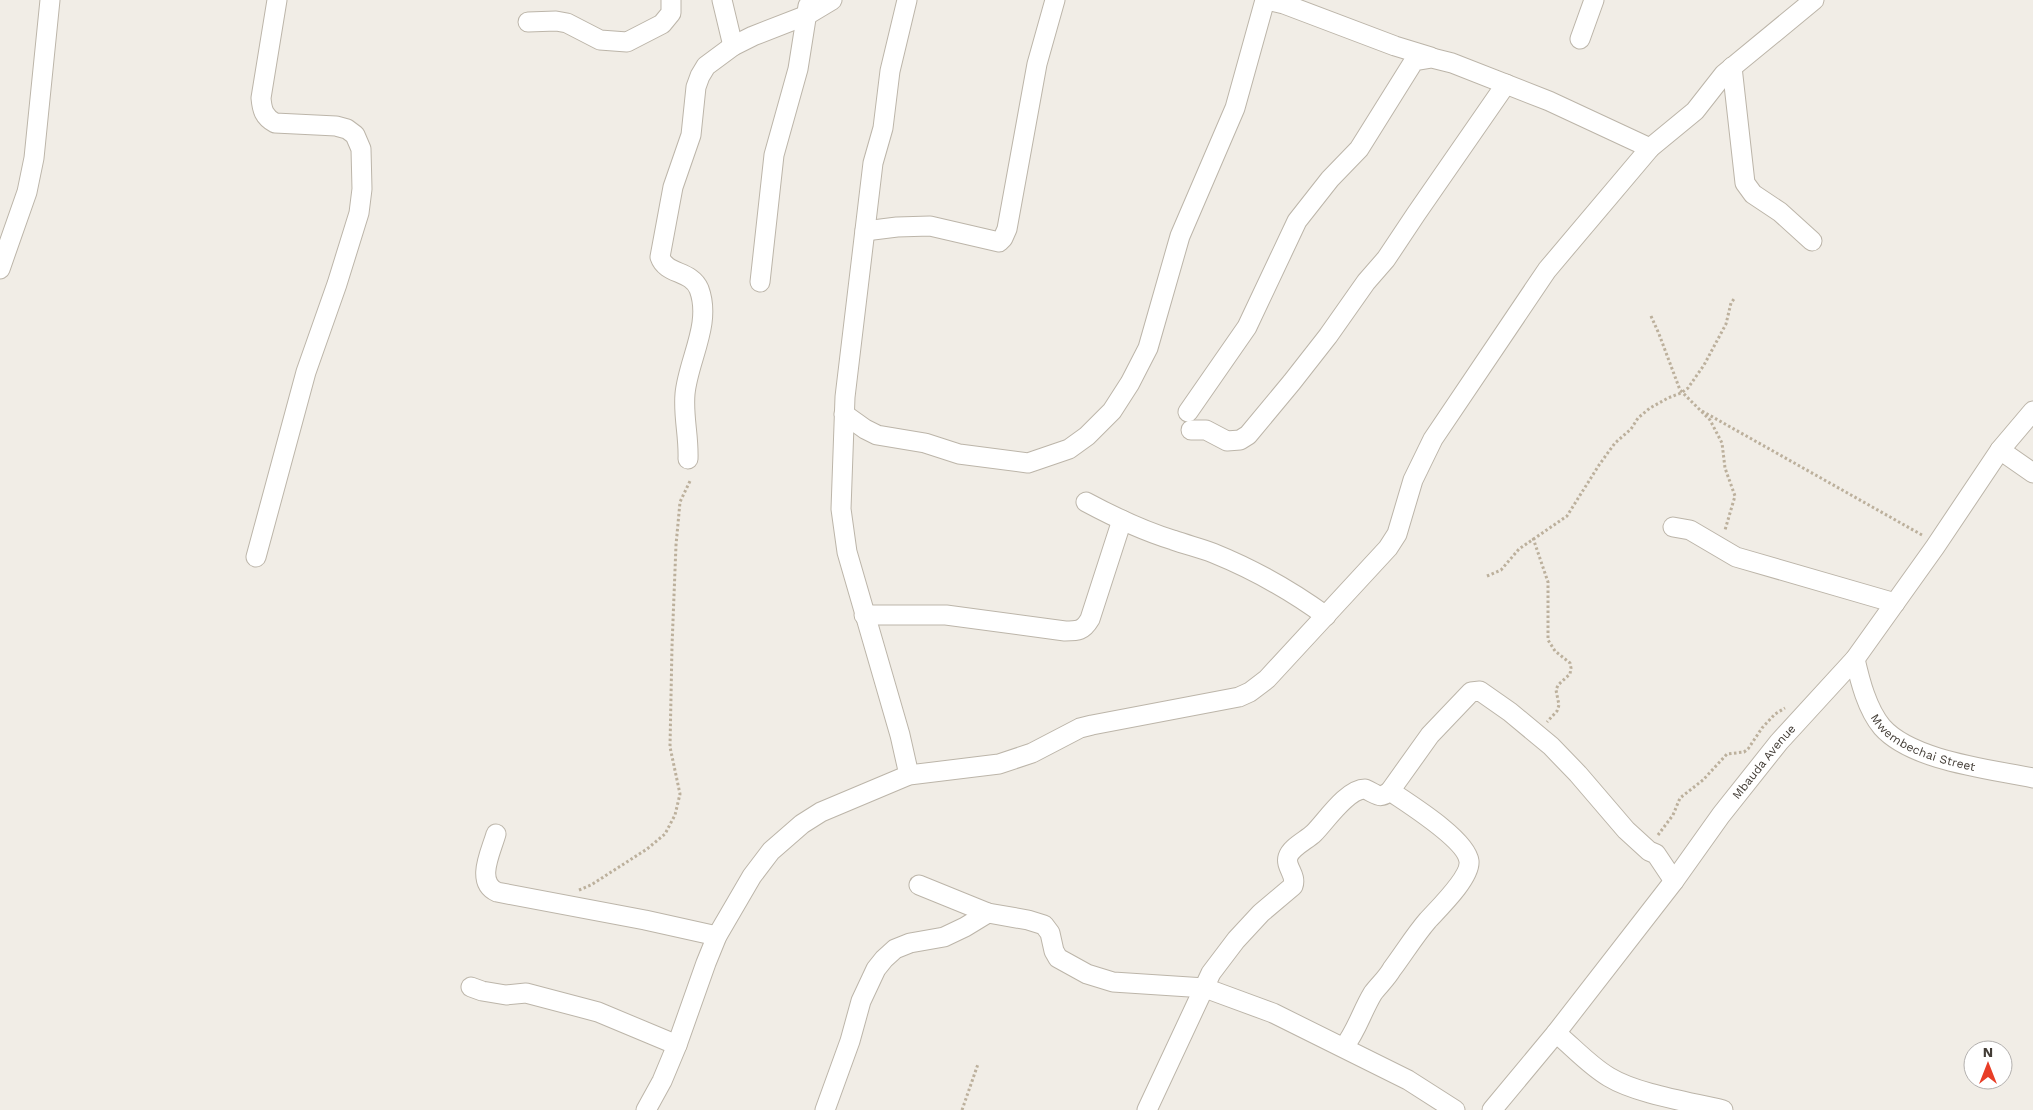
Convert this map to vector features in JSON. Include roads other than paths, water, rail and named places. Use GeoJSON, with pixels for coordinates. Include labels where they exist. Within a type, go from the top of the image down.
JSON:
{"type":"FeatureCollection","features":[{"type":"Feature","properties":{"kind":"street"},"geometry":{"type":"LineString","coordinates":[[0,269],[27,192],[34,158],[50,0]]}},
{"type":"Feature","properties":{"kind":"street"},"geometry":{"type":"LineString","coordinates":[[256,557],[306,372],[337,284],[359,213],[362,181],[361,149],[355,135],[336,126],[275,123],[267,118],[262,110],[261,98],[266,59],[277,0]]}},
{"type":"Feature","properties":{"kind":"street"},"geometry":{"type":"LineString","coordinates":[[528,22],[562,22],[600,40],[627,42],[662,24],[671,13],[672,0]]}},
{"type":"Feature","properties":{"kind":"street"},"geometry":{"type":"LineString","coordinates":[[722,0],[733,46]]}},
{"type":"Feature","properties":{"kind":"street"},"geometry":{"type":"LineString","coordinates":[[688,459],[689,441],[684,397],[700,329],[701,300],[696,283],[689,276],[665,266],[660,257],[673,187],[692,135],[696,87],[700,76],[715,59],[733,46],[808,8],[832,0]]}},
{"type":"Feature","properties":{"kind":"street"},"geometry":{"type":"LineString","coordinates":[[907,0],[890,71],[883,128],[873,163],[848,370],[844,414],[841,509],[846,552],[900,735],[909,775]]}},
{"type":"Feature","properties":{"kind":"street"},"geometry":{"type":"LineString","coordinates":[[865,231],[897,227],[930,226],[999,242],[1003,238],[1008,228],[1036,64],[1055,0]]}},
{"type":"Feature","properties":{"kind":"street"},"geometry":{"type":"LineString","coordinates":[[844,414],[877,435],[924,443],[959,454],[1028,463],[1069,449],[1100,423],[1112,411],[1121,397],[1148,348],[1180,236],[1235,108],[1266,0],[1284,4],[1395,46],[1452,63],[1550,101],[1650,148]]}},
{"type":"Feature","properties":{"kind":"street"},"geometry":{"type":"LineString","coordinates":[[1580,39],[1594,0]]}},
{"type":"Feature","properties":{"kind":"street"},"geometry":{"type":"LineString","coordinates":[[646,1110],[662,1081],[677,1045],[717,936],[752,876],[771,851],[789,834],[821,812],[909,775],[999,764],[1032,753],[1080,728],[1239,697],[1267,680],[1388,548],[1397,534],[1414,480],[1433,439],[1546,270],[1650,148],[1695,111],[1718,81],[1732,68],[1814,0]]}},
{"type":"Feature","properties":{"kind":"street"},"geometry":{"type":"LineString","coordinates":[[760,282],[774,155],[798,69],[808,8]]}},
{"type":"Feature","properties":{"kind":"street"},"geometry":{"type":"LineString","coordinates":[[1432,58],[1414,61],[1359,150],[1330,179],[1297,221],[1251,320],[1189,421],[1227,441],[1240,440],[1248,435],[1292,382],[1328,336],[1366,282],[1386,259],[1506,84]]}},
{"type":"Feature","properties":{"kind":"street"},"geometry":{"type":"LineString","coordinates":[[1732,68],[1745,183],[1753,194],[1780,212],[1812,241]]}},
{"type":"Feature","properties":{"kind":"street","name":"Mbauda Avenue"},"geometry":{"type":"LineString","coordinates":[[1492,1110],[1556,1033],[1674,881],[1732,800],[1779,742],[1855,659],[1937,544],[2000,450],[2033,411]]}},
{"type":"Feature","properties":{"kind":"street"},"geometry":{"type":"LineString","coordinates":[[2000,450],[2033,473]]}},
{"type":"Feature","properties":{"kind":"street"},"geometry":{"type":"LineString","coordinates":[[1086,502],[1122,520],[1215,554],[1277,583],[1326,616]]}},
{"type":"Feature","properties":{"kind":"street"},"geometry":{"type":"LineString","coordinates":[[864,615],[946,615],[1065,631],[1080,631],[1090,619],[1122,520]]}},
{"type":"Feature","properties":{"kind":"street"},"geometry":{"type":"LineString","coordinates":[[1673,527],[1690,530],[1736,557],[1895,603]]}},
{"type":"Feature","properties":{"kind":"street","name":"Mwembechai Street"},"geometry":{"type":"LineString","coordinates":[[1855,659],[1860,682],[1871,708],[1881,726],[1897,740],[1921,752],[2033,778]]}},
{"type":"Feature","properties":{"kind":"street"},"geometry":{"type":"LineString","coordinates":[[1147,1110],[1212,974],[1236,940],[1261,913],[1293,886],[1294,878],[1288,865],[1290,853],[1314,834],[1333,812],[1358,790],[1365,788],[1380,796],[1384,796],[1390,791],[1430,735],[1471,692],[1480,691],[1537,734],[1578,774],[1618,821],[1649,851],[1656,854],[1674,881]]}},
{"type":"Feature","properties":{"kind":"street"},"geometry":{"type":"LineString","coordinates":[[1344,1047],[1352,1036],[1374,993],[1422,927],[1464,877],[1469,867],[1469,860],[1464,849],[1453,838],[1429,818],[1390,791]]}},
{"type":"Feature","properties":{"kind":"street"},"geometry":{"type":"LineString","coordinates":[[496,834],[485,872],[488,886],[498,892],[717,936]]}},
{"type":"Feature","properties":{"kind":"street"},"geometry":{"type":"LineString","coordinates":[[919,885],[988,913],[1028,920],[1044,925],[1050,933],[1054,951],[1058,958],[1087,974],[1113,982],[1205,988],[1273,1014],[1344,1047],[1408,1080],[1455,1110]]}},
{"type":"Feature","properties":{"kind":"street"},"geometry":{"type":"LineString","coordinates":[[825,1110],[850,1041],[861,1002],[876,968],[895,949],[910,943],[944,937],[988,913]]}},
{"type":"Feature","properties":{"kind":"street"},"geometry":{"type":"LineString","coordinates":[[471,987],[506,995],[526,993],[598,1012],[677,1045]]}},
{"type":"Feature","properties":{"kind":"street"},"geometry":{"type":"LineString","coordinates":[[1556,1033],[1603,1073],[1621,1084],[1665,1097],[1723,1110]]}}]}
